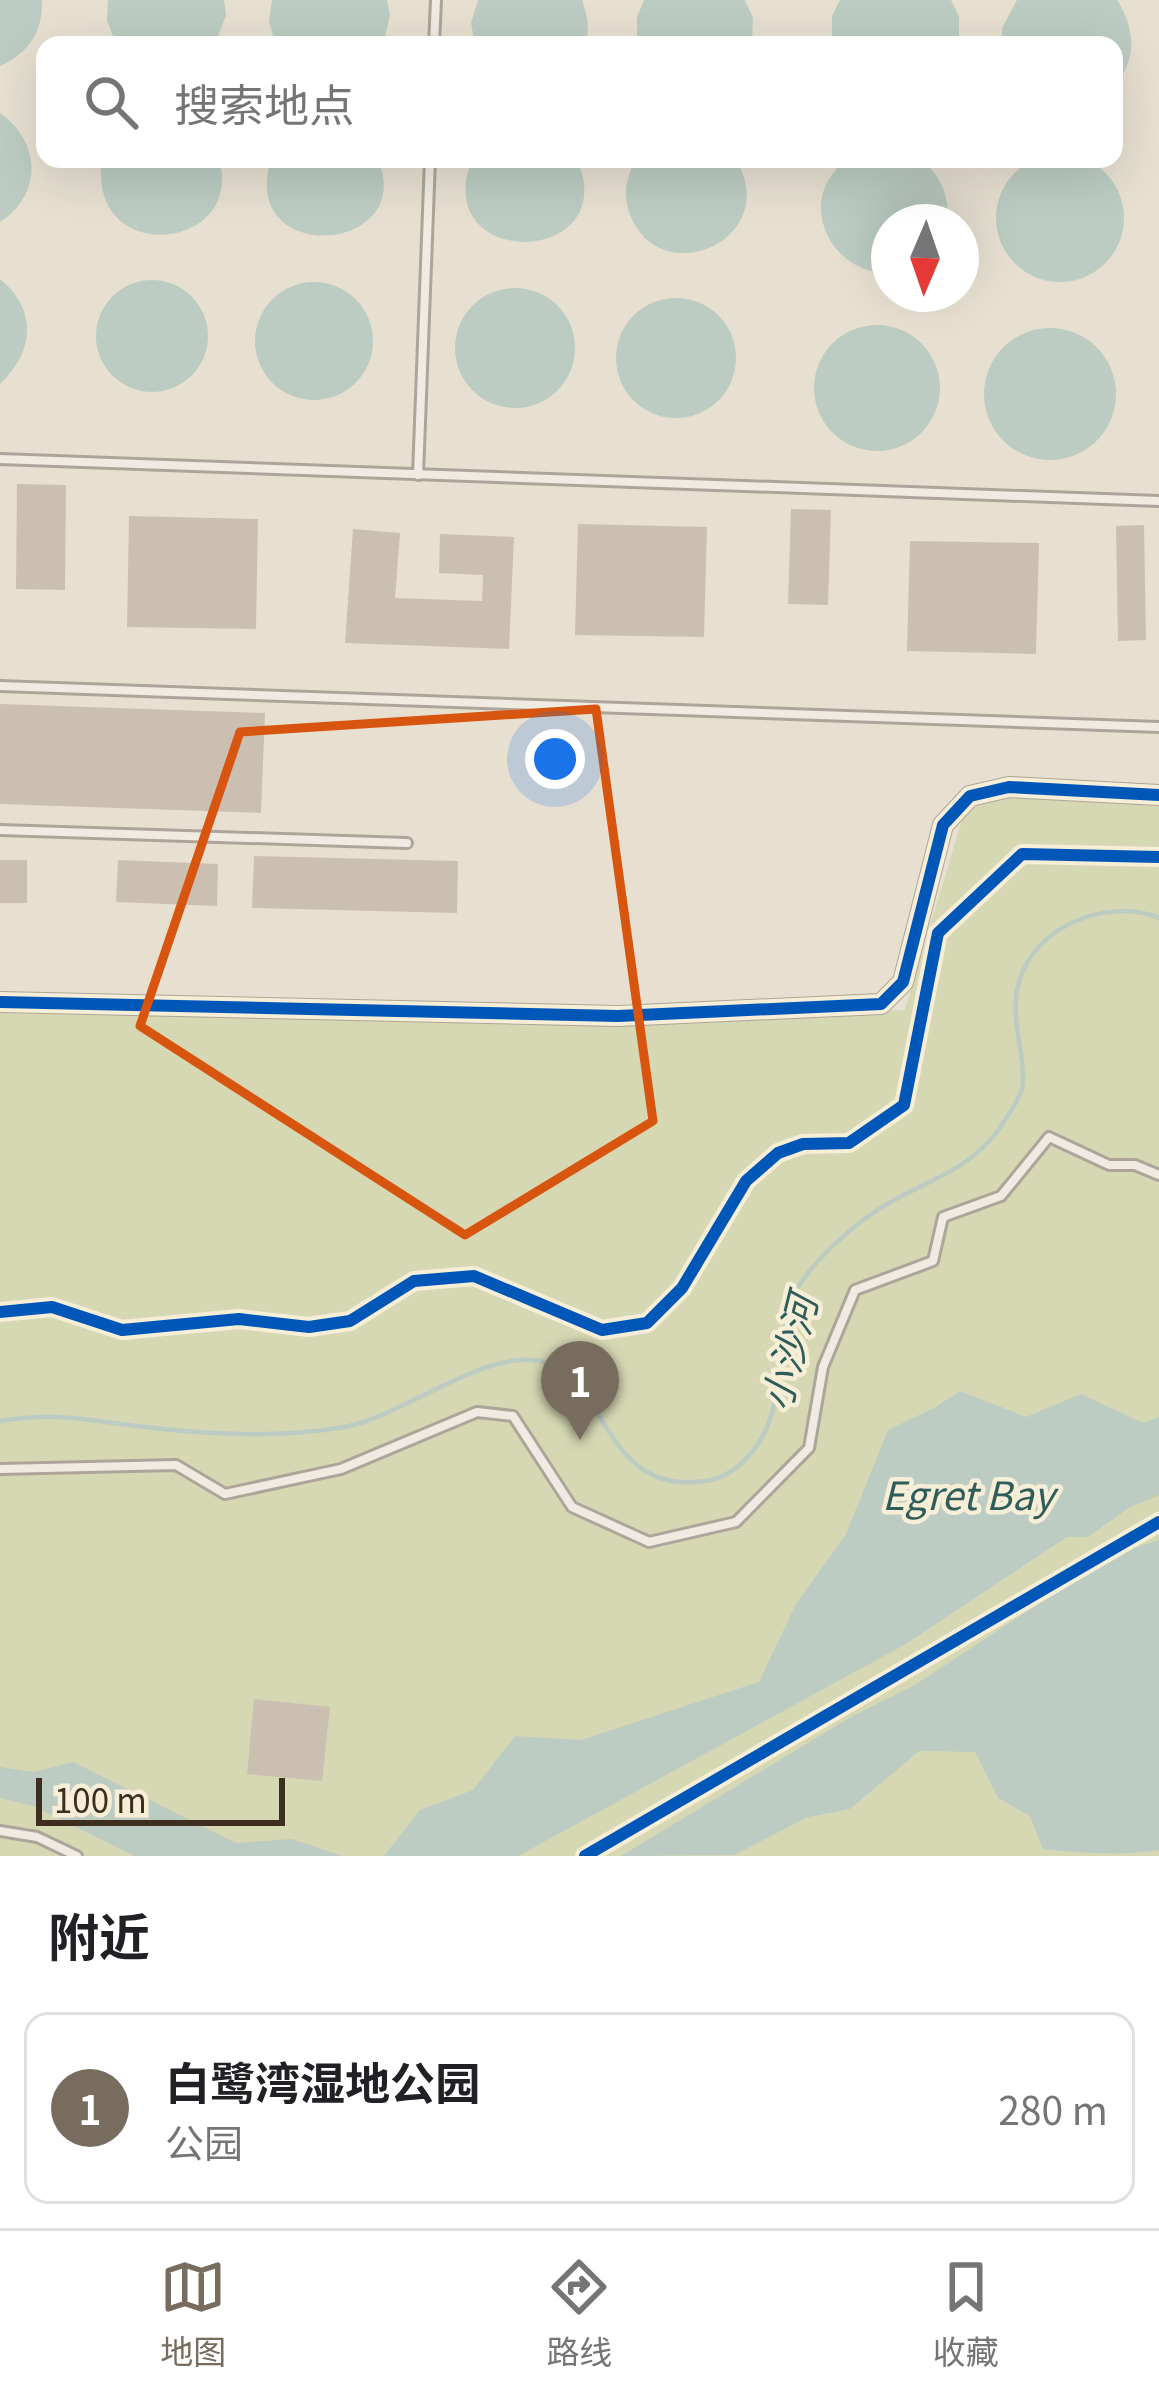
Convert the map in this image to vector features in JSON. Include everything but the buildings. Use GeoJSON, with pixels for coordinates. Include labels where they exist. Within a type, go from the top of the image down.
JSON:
{"type":"FeatureCollection","features":[{"type":"Feature","properties":{"kind":"street"},"geometry":{"type":"LineString","coordinates":[[0,1002],[618,1016],[881,1004],[903,982],[944,825],[970,796],[1009,787],[1159,795]]}},
{"type":"Feature","properties":{"kind":"lane"},"geometry":{"type":"LineString","coordinates":[[434,36],[436,0]]}},
{"type":"Feature","properties":{"kind":"lane"},"geometry":{"type":"LineString","coordinates":[[418,475],[430,168]]}},
{"type":"Feature","properties":{"kind":"lane"},"geometry":{"type":"LineString","coordinates":[[0,459],[1159,501]]}},
{"type":"Feature","properties":{"kind":"lane"},"geometry":{"type":"LineString","coordinates":[[0,686],[1159,728]]}},
{"type":"Feature","properties":{"kind":"lane"},"geometry":{"type":"LineString","coordinates":[[0,830],[407,843]]}},
{"type":"Feature","properties":{"kind":"lane"},"geometry":{"type":"LineString","coordinates":[[0,1312],[52,1307],[122,1330],[239,1318],[309,1327],[350,1321],[414,1281],[474,1276],[602,1330],[647,1323],[682,1288],[746,1181],[778,1153],[803,1144],[849,1143],[904,1105],[938,933],[1022,854],[1159,857]]}},
{"type":"Feature","properties":{"kind":"lane"},"geometry":{"type":"LineString","coordinates":[[0,1469],[176,1465],[225,1494],[341,1468],[477,1412],[513,1415],[572,1508],[649,1542],[736,1522],[809,1448],[823,1367],[855,1290],[933,1261],[943,1217],[1001,1196],[1049,1137],[1109,1166],[1135,1165],[1159,1175]]}},
{"type":"Feature","properties":{"kind":"lane"},"geometry":{"type":"LineString","coordinates":[[585,1856],[1159,1522]]}},
{"type":"Feature","properties":{"kind":"lane"},"geometry":{"type":"LineString","coordinates":[[0,1831],[37,1837],[77,1856]]}},
{"type":"Feature","properties":{"kind":"highlighted area"},"geometry":{"type":"Polygon","coordinates":[[[596,709],[653,1121],[465,1235],[140,1026],[240,732],[596,709]]]}},
{"type":"Feature","properties":{"kind":"green space"},"geometry":{"type":"Polygon","coordinates":[[[1003,793],[1159,802],[1159,1856],[0,1856],[0,1013],[618,1024],[905,1010],[964,813],[1003,793]]]}},
{"type":"Feature","properties":{"kind":"water"},"geometry":{"type":"Polygon","coordinates":[[[0,0],[42,0],[32,40],[0,66],[0,0]]]}},
{"type":"Feature","properties":{"kind":"water"},"geometry":{"type":"Polygon","coordinates":[[[108,0],[224,0],[226,15],[218,36],[113,36],[107,21],[108,0]]]}},
{"type":"Feature","properties":{"kind":"water"},"geometry":{"type":"Polygon","coordinates":[[[272,0],[387,0],[390,15],[385,36],[273,36],[269,22],[272,0]]]}},
{"type":"Feature","properties":{"kind":"water"},"geometry":{"type":"Polygon","coordinates":[[[478,0],[582,0],[588,28],[586,36],[473,36],[471,23],[478,0]]]}},
{"type":"Feature","properties":{"kind":"water"},"geometry":{"type":"Polygon","coordinates":[[[644,0],[745,0],[753,18],[752,36],[637,36],[637,17],[644,0]]]}},
{"type":"Feature","properties":{"kind":"water"},"geometry":{"type":"Polygon","coordinates":[[[840,0],[951,0],[959,17],[959,36],[832,36],[832,16],[840,0]]]}},
{"type":"Feature","properties":{"kind":"water"},"geometry":{"type":"Polygon","coordinates":[[[1017,0],[1117,0],[1128,22],[1130,55],[1123,74],[1123,36],[1002,36],[1017,0]]]}},
{"type":"Feature","properties":{"kind":"water"},"geometry":{"type":"Polygon","coordinates":[[[0,113],[23,138],[32,168],[24,197],[0,222],[0,113]]]}},
{"type":"Feature","properties":{"kind":"water"},"geometry":{"type":"Polygon","coordinates":[[[103,168],[220,168],[221,190],[210,214],[190,229],[165,235],[139,231],[117,218],[104,194],[103,168]]]}},
{"type":"Feature","properties":{"kind":"water"},"geometry":{"type":"Polygon","coordinates":[[[270,168],[379,168],[383,191],[373,215],[353,230],[327,236],[300,232],[279,218],[267,194],[270,168]]]}},
{"type":"Feature","properties":{"kind":"water"},"geometry":{"type":"Polygon","coordinates":[[[471,168],[579,168],[584,195],[574,220],[553,236],[526,242],[498,237],[476,222],[466,196],[471,168]]]}},
{"type":"Feature","properties":{"kind":"water"},"geometry":{"type":"Polygon","coordinates":[[[633,168],[739,168],[746,188],[743,213],[731,233],[711,247],[688,253],[664,250],[644,237],[629,212],[628,178],[633,168]]]}},
{"type":"Feature","properties":{"kind":"water"},"geometry":{"type":"Polygon","coordinates":[[[839,168],[930,168],[947,204],[871,204],[871,270],[849,261],[825,231],[823,193],[839,168]]]}},
{"type":"Feature","properties":{"kind":"water"},"geometry":{"type":"Polygon","coordinates":[[[1021,168],[1099,168],[1113,183],[1123,206],[1123,230],[1113,253],[1095,271],[1072,281],[1048,281],[1025,271],[1007,253],[997,230],[1001,194],[1021,168]]]}},
{"type":"Feature","properties":{"kind":"water"},"geometry":{"type":"Polygon","coordinates":[[[0,279],[21,304],[27,331],[20,358],[0,384],[0,279]]]}},
{"type":"Feature","properties":{"kind":"water"},"geometry":{"type":"Polygon","coordinates":[[[152,280],[174,284],[192,296],[204,314],[208,336],[204,358],[192,376],[174,388],[152,392],[130,388],[112,376],[100,358],[96,336],[100,314],[112,296],[130,284],[152,280]]]}},
{"type":"Feature","properties":{"kind":"water"},"geometry":{"type":"Polygon","coordinates":[[[314,282],[337,286],[356,299],[369,318],[373,341],[369,364],[356,383],[337,396],[314,400],[291,396],[272,383],[259,364],[255,341],[259,318],[272,299],[291,286],[314,282]]]}},
{"type":"Feature","properties":{"kind":"water"},"geometry":{"type":"Polygon","coordinates":[[[515,288],[538,293],[557,306],[570,325],[575,348],[570,371],[557,390],[538,403],[515,408],[492,403],[473,390],[460,371],[455,348],[460,325],[473,306],[492,293],[515,288]]]}},
{"type":"Feature","properties":{"kind":"water"},"geometry":{"type":"Polygon","coordinates":[[[676,298],[699,303],[718,316],[731,335],[736,358],[731,381],[718,400],[699,413],[676,418],[653,413],[634,400],[621,381],[616,358],[621,335],[634,316],[653,303],[676,298]]]}},
{"type":"Feature","properties":{"kind":"water"},"geometry":{"type":"Polygon","coordinates":[[[877,325],[901,330],[921,344],[935,364],[940,388],[935,412],[921,432],[901,446],[877,451],[853,446],[833,432],[819,412],[814,388],[819,364],[833,344],[853,330],[877,325]]]}},
{"type":"Feature","properties":{"kind":"water"},"geometry":{"type":"Polygon","coordinates":[[[1050,328],[1075,333],[1097,347],[1111,369],[1116,394],[1111,419],[1097,441],[1075,455],[1050,460],[1025,455],[1003,441],[989,419],[984,394],[989,369],[1003,347],[1025,333],[1050,328]]]}},
{"type":"Feature","properties":{"kind":"water","name":"Egret Bay"},"geometry":{"type":"Polygon","coordinates":[[[960,1391],[1026,1417],[1081,1394],[1143,1423],[1159,1417],[1159,1495],[1130,1507],[1088,1537],[1067,1537],[904,1645],[518,1856],[384,1856],[420,1810],[473,1790],[515,1736],[581,1740],[759,1682],[796,1604],[846,1534],[888,1430],[960,1391]]]}},
{"type":"Feature","properties":{"kind":"water","name":"Egret Bay"},"geometry":{"type":"Polygon","coordinates":[[[1159,1540],[1159,1850],[1043,1849],[1030,1816],[998,1798],[975,1752],[919,1751],[850,1809],[808,1817],[734,1855],[621,1856],[849,1718],[915,1685],[1113,1555],[1159,1540]]]}},
{"type":"Feature","properties":{"kind":"water"},"geometry":{"type":"Polygon","coordinates":[[[73,1762],[236,1843],[292,1839],[342,1856],[135,1856],[33,1806],[0,1798],[0,1767],[34,1772],[73,1762]]]}},
{"type":"Feature","properties":{"kind":"waterway","name":"小沙河"},"geometry":{"type":"LineString","coordinates":[[0,1421],[60,1417],[224,1434],[321,1430],[367,1421],[493,1365],[540,1361],[562,1370],[579,1386],[622,1450],[640,1467],[664,1479],[695,1482],[721,1477],[743,1462],[768,1426],[786,1321],[808,1273],[875,1212],[975,1154],[1010,1112],[1023,1081],[1016,995],[1028,962],[1041,945],[1057,931],[1097,914],[1139,912],[1159,918]]}},
{"type":"Feature","properties":{"kind":"cycle path"},"geometry":{"type":"LineString","coordinates":[[0,1002],[618,1016],[881,1004],[903,982],[943,825],[970,796],[1009,787],[1159,795]]}},
{"type":"Feature","properties":{"kind":"cycle path"},"geometry":{"type":"LineString","coordinates":[[0,1312],[52,1307],[122,1330],[239,1319],[309,1327],[350,1321],[414,1281],[474,1276],[602,1330],[647,1323],[682,1288],[746,1181],[778,1153],[803,1144],[849,1143],[904,1105],[938,933],[1022,854],[1159,857]]}},
{"type":"Feature","properties":{"kind":"cycle path"},"geometry":{"type":"LineString","coordinates":[[585,1856],[1159,1522]]}},
{"type":"Feature","properties":{"kind":"place","name":"白鹭湾湿地公园"},"geometry":{"type":"Point","coordinates":[580,1440]}}]}
